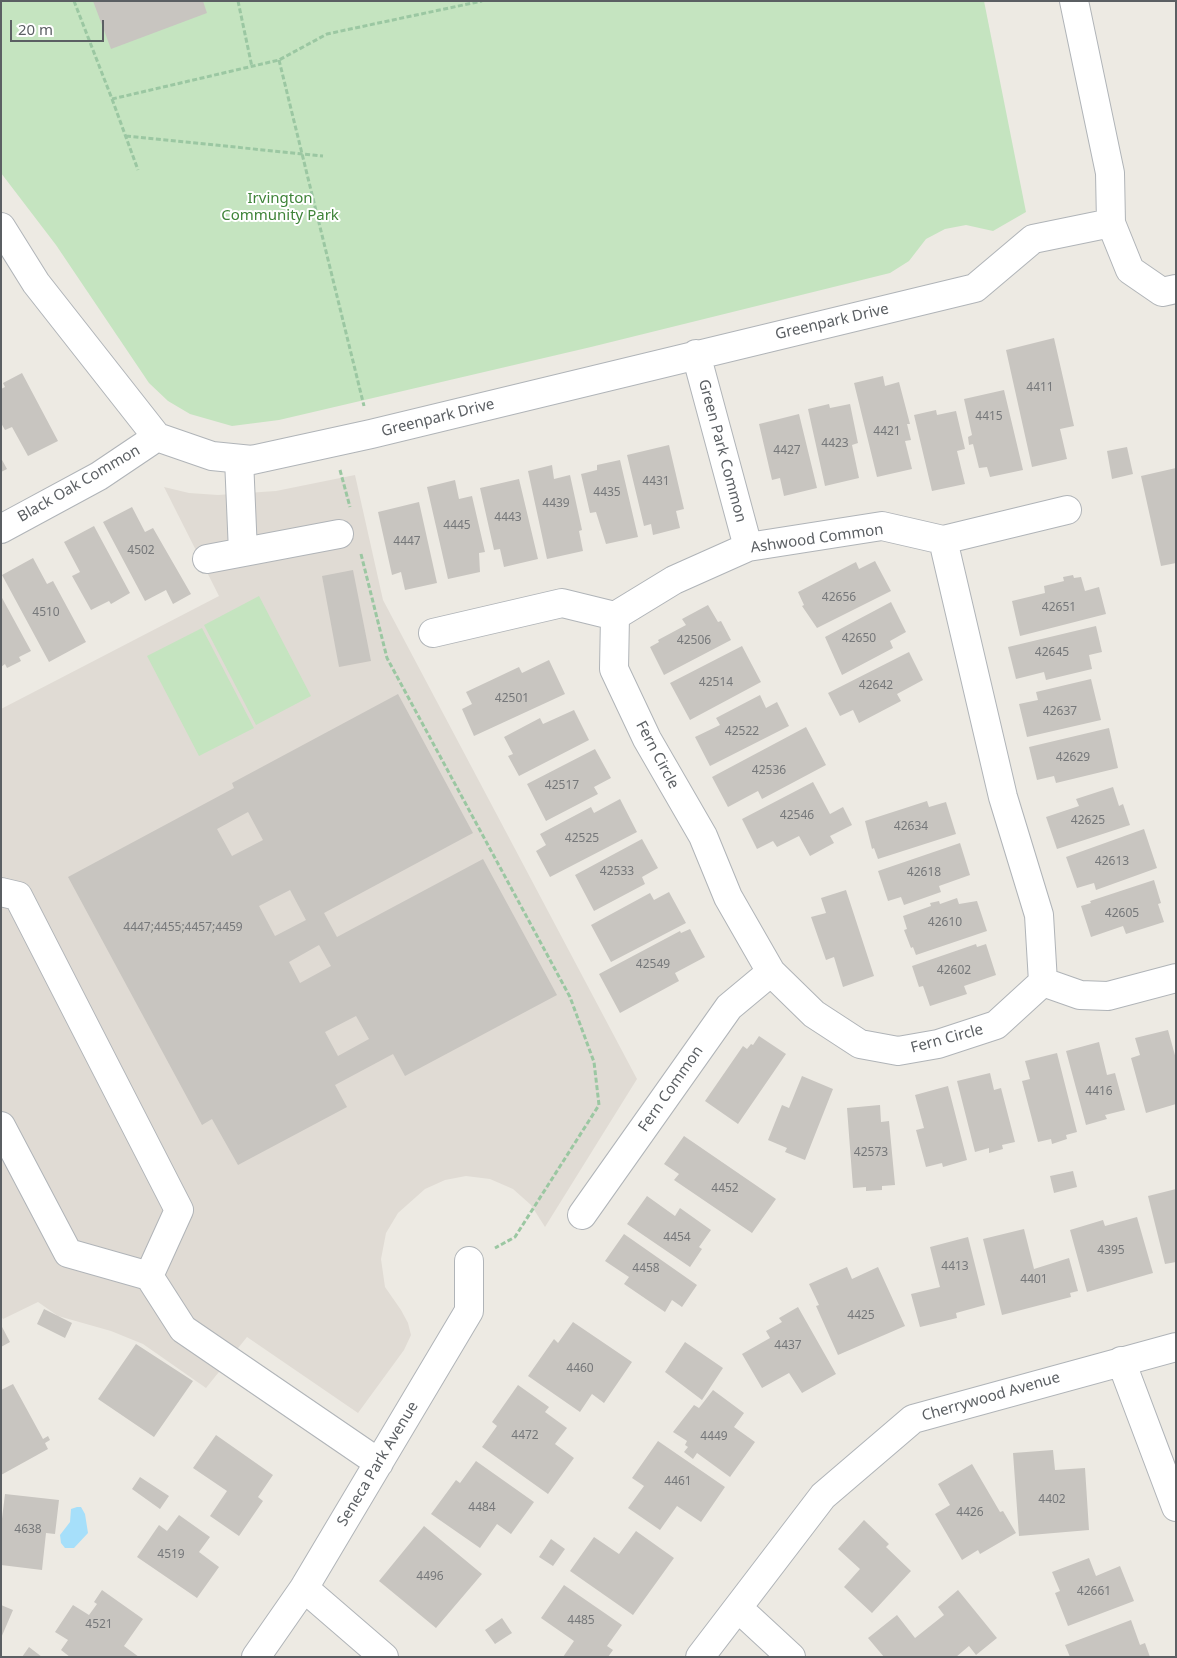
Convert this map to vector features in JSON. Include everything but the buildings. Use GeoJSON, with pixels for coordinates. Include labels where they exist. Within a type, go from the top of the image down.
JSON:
{"type":"FeatureCollection","features":[{"type":"Feature","properties":{"kind":"street"},"geometry":{"type":"LineString","coordinates":[[1074,1],[1110,172],[1111,223],[1130,270],[1162,292],[1176,289]]}},
{"type":"Feature","properties":{"kind":"street","name":"Greenpark Drive"},"geometry":{"type":"LineString","coordinates":[[157,438],[212,456],[252,460],[371,434],[974,288],[1033,239],[1111,223]]}},
{"type":"Feature","properties":{"kind":"street"},"geometry":{"type":"LineString","coordinates":[[1,227],[36,284],[157,438]]}},
{"type":"Feature","properties":{"kind":"street","name":"Green Park Common"},"geometry":{"type":"LineString","coordinates":[[696,354],[748,547]]}},
{"type":"Feature","properties":{"kind":"street","name":"Black Oak Common"},"geometry":{"type":"LineString","coordinates":[[1,529],[99,476],[157,438]]}},
{"type":"Feature","properties":{"kind":"street"},"geometry":{"type":"LineString","coordinates":[[240,459],[244,552]]}},
{"type":"Feature","properties":{"kind":"street","name":"Ashwood Common"},"geometry":{"type":"LineString","coordinates":[[615,616],[674,580],[748,547],[882,526],[942,540],[1067,510]]}},
{"type":"Feature","properties":{"kind":"street"},"geometry":{"type":"LineString","coordinates":[[207,558],[350,532]]}},
{"type":"Feature","properties":{"kind":"street"},"geometry":{"type":"LineString","coordinates":[[942,540],[1004,796],[1040,916],[1043,982],[1080,995],[1108,996],[1176,978]]}},
{"type":"Feature","properties":{"kind":"street"},"geometry":{"type":"LineString","coordinates":[[433,633],[562,603],[615,616]]}},
{"type":"Feature","properties":{"kind":"street","name":"Fern Circle"},"geometry":{"type":"LineString","coordinates":[[615,616],[614,669],[647,739],[703,836],[728,897],[771,972],[814,1014],[860,1044],[898,1051],[938,1044],[996,1025],[1043,982]]}},
{"type":"Feature","properties":{"kind":"street"},"geometry":{"type":"LineString","coordinates":[[1,892],[18,896],[179,1210],[149,1276]]}},
{"type":"Feature","properties":{"kind":"street","name":"Fern Common"},"geometry":{"type":"LineString","coordinates":[[582,1215],[729,1007],[771,972]]}},
{"type":"Feature","properties":{"kind":"street"},"geometry":{"type":"LineString","coordinates":[[1,1126],[68,1253],[149,1276],[183,1329],[379,1463]]}},
{"type":"Feature","properties":{"kind":"street","name":"Seneca Park Avenue"},"geometry":{"type":"LineString","coordinates":[[256,1657],[304,1588],[469,1311],[469,1261]]}},
{"type":"Feature","properties":{"kind":"street","name":"Cherrywood Avenue"},"geometry":{"type":"LineString","coordinates":[[700,1657],[822,1496],[913,1419],[1176,1346]]}},
{"type":"Feature","properties":{"kind":"street"},"geometry":{"type":"LineString","coordinates":[[1122,1361],[1176,1507]]}},
{"type":"Feature","properties":{"kind":"street"},"geometry":{"type":"LineString","coordinates":[[304,1588],[384,1657]]}},
{"type":"Feature","properties":{"kind":"street"},"geometry":{"type":"LineString","coordinates":[[738,1608],[791,1657]]}},
{"type":"Feature","properties":{"kind":"path"},"geometry":{"type":"LineString","coordinates":[[74,1],[138,170]]}},
{"type":"Feature","properties":{"kind":"path"},"geometry":{"type":"LineString","coordinates":[[238,1],[252,67]]}},
{"type":"Feature","properties":{"kind":"path"},"geometry":{"type":"LineString","coordinates":[[112,99],[279,60],[327,34],[482,1]]}},
{"type":"Feature","properties":{"kind":"path"},"geometry":{"type":"LineString","coordinates":[[279,60],[371,434]]}},
{"type":"Feature","properties":{"kind":"path"},"geometry":{"type":"LineString","coordinates":[[126,136],[323,156]]}},
{"type":"Feature","properties":{"kind":"path"},"geometry":{"type":"LineString","coordinates":[[333,442],[350,532],[387,658],[570,997],[594,1062],[599,1105],[515,1237],[469,1261]]}},
{"type":"Feature","properties":{"kind":"shaded area"},"geometry":{"type":"Polygon","coordinates":[[[355,475],[383,600],[637,1079],[545,1227],[531,1205],[513,1189],[490,1179],[466,1176],[445,1180],[425,1189],[398,1213],[386,1233],[381,1259],[385,1287],[401,1310],[408,1323],[411,1335],[404,1350],[358,1413],[247,1337],[206,1388],[143,1344],[111,1331],[58,1316],[38,1302],[3,1319],[1,1316],[1,709],[219,596],[164,487],[189,493],[218,495],[276,491],[355,475]]]}},
{"type":"Feature","properties":{"kind":"green space","name":"Irvington Community Park"},"geometry":{"type":"Polygon","coordinates":[[[1,1],[984,1],[1026,212],[993,231],[966,225],[945,229],[926,239],[909,261],[890,273],[591,347],[279,420],[232,426],[190,414],[168,401],[149,383],[56,245],[1,173],[1,1]]]}},
{"type":"Feature","properties":{"kind":"green space"},"geometry":{"type":"Polygon","coordinates":[[[259,596],[311,696],[256,725],[204,625],[259,596]]]}},
{"type":"Feature","properties":{"kind":"green space"},"geometry":{"type":"Polygon","coordinates":[[[202,628],[254,728],[199,756],[147,656],[202,628]]]}},
{"type":"Feature","properties":{"kind":"water"},"geometry":{"type":"Polygon","coordinates":[[[81,1507],[85,1514],[88,1533],[74,1548],[65,1548],[61,1543],[60,1535],[70,1522],[71,1509],[81,1507]]]}}]}
